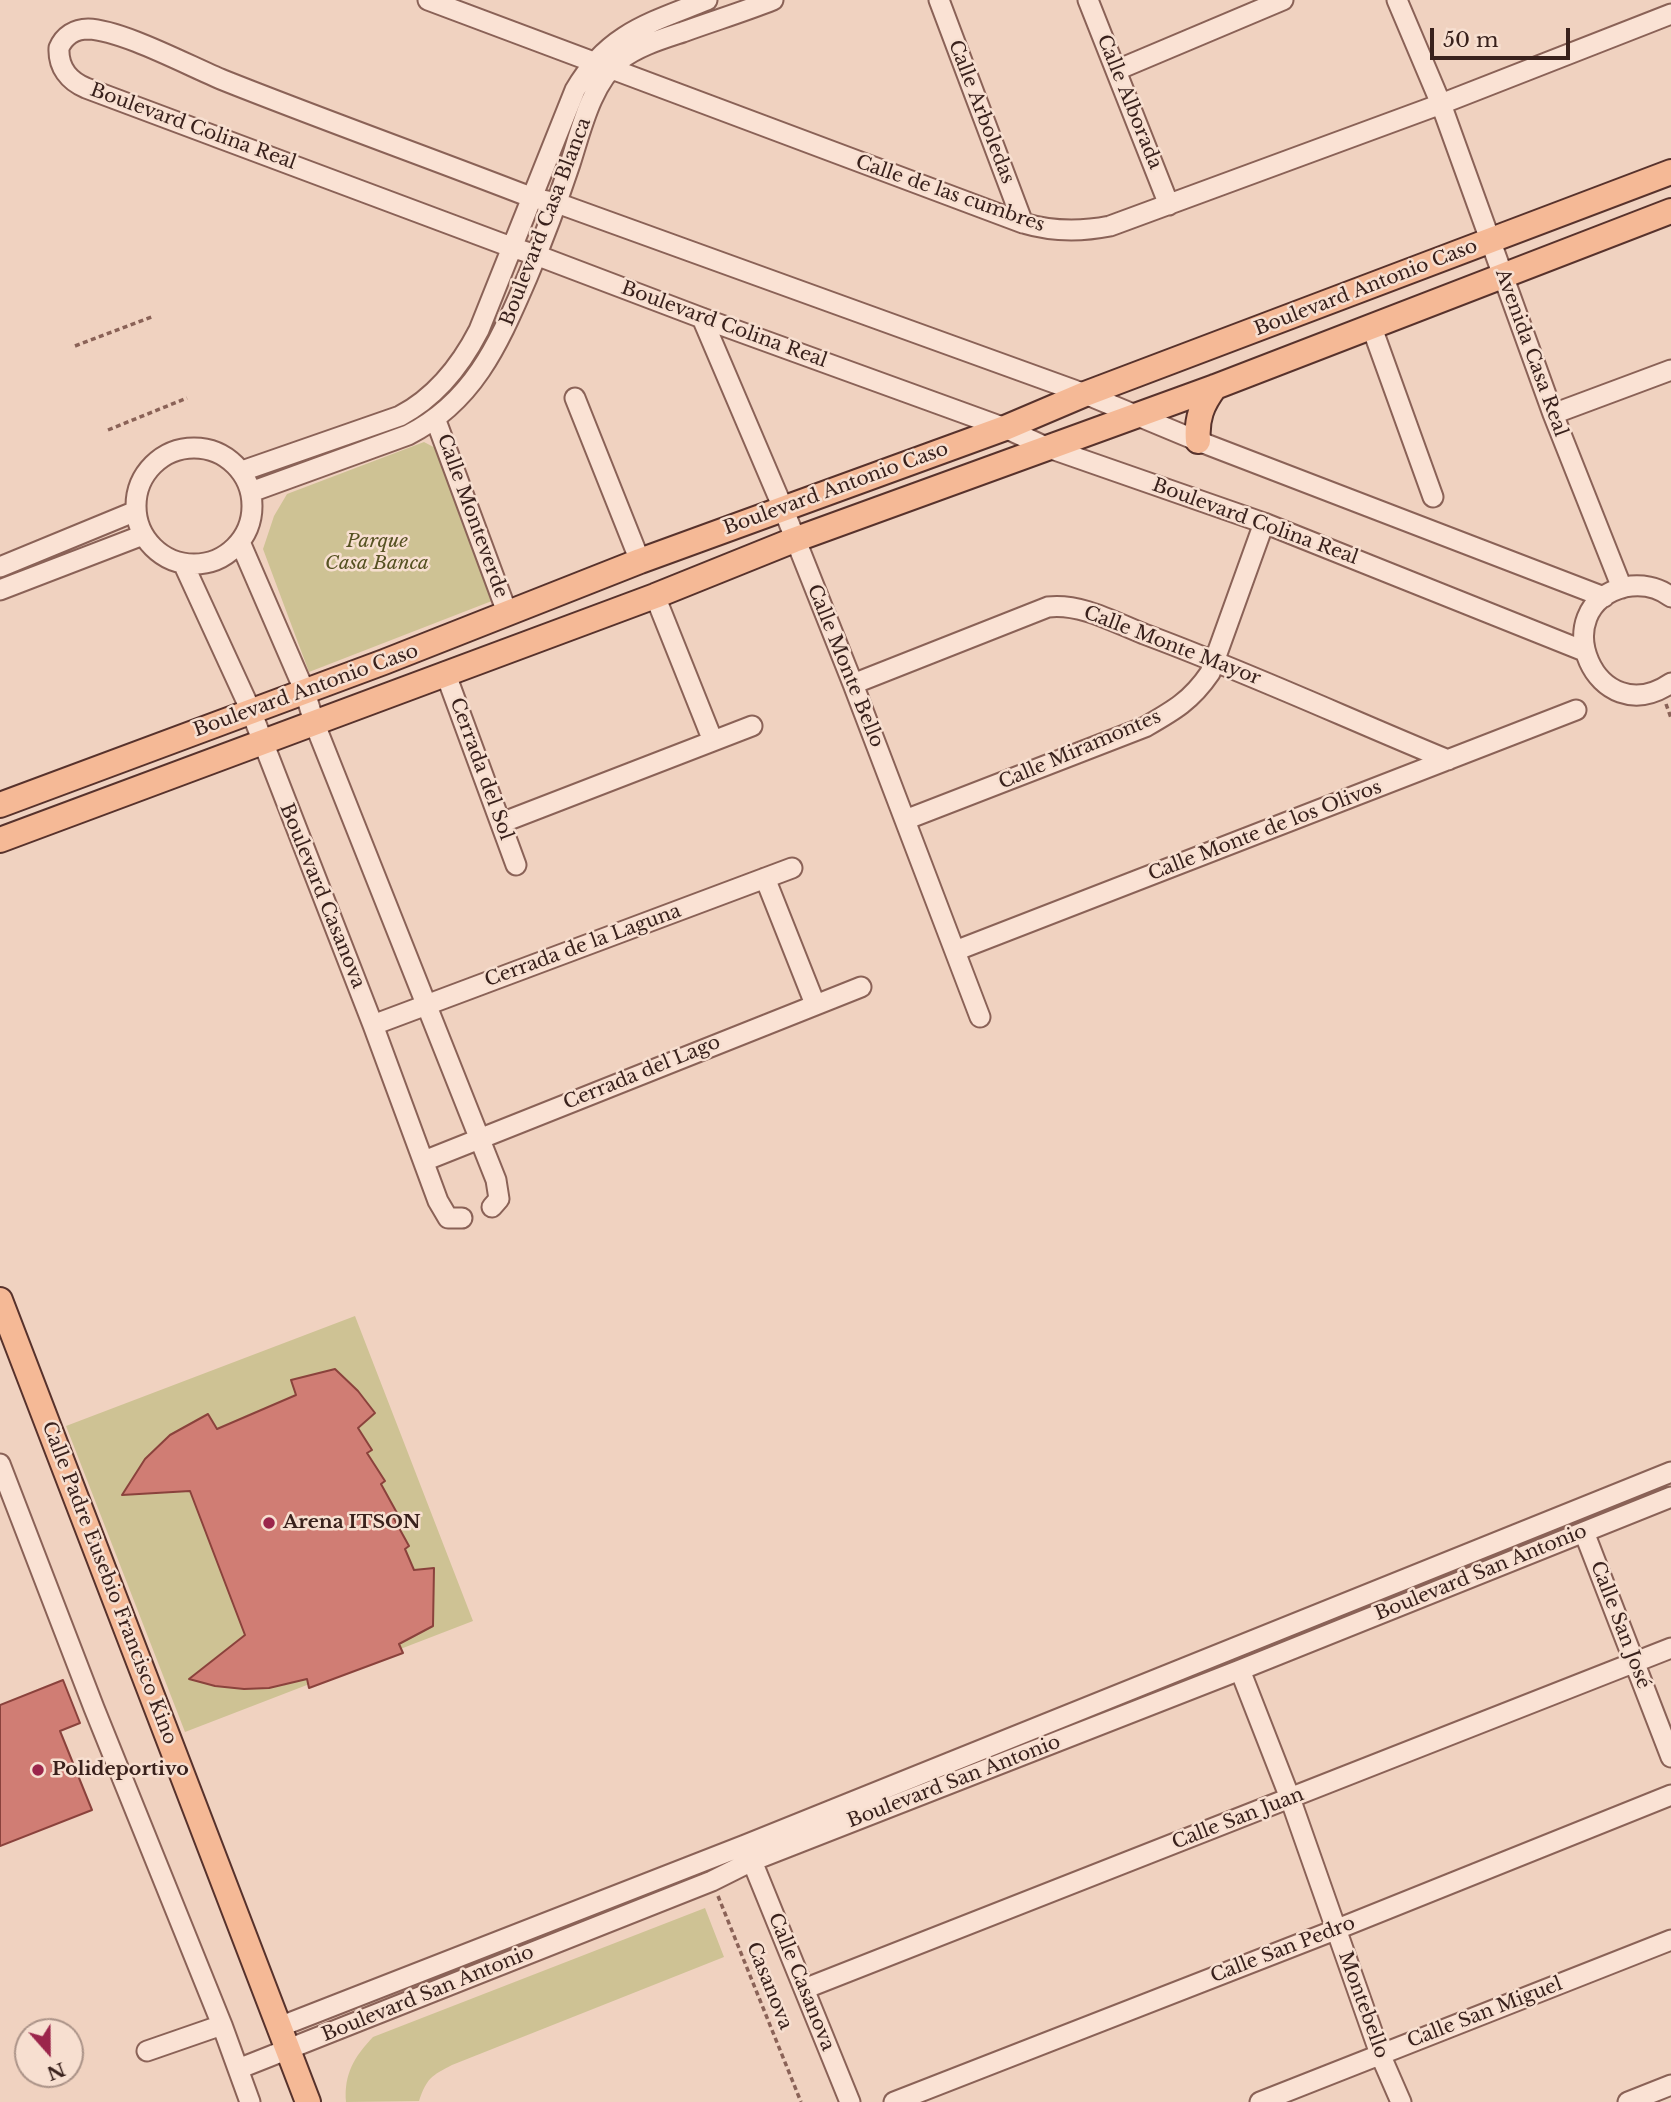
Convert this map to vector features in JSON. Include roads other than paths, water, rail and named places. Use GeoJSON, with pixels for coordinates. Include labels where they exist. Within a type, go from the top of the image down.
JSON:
{"type":"FeatureCollection","features":[{"type":"Feature","properties":{"kind":"main road","name":"Boulevard Antonio Caso"},"geometry":{"type":"LineString","coordinates":[[0,805],[508,615],[640,561],[1005,428],[1085,394],[1671,172]]}},
{"type":"Feature","properties":{"kind":"main road","name":"Boulevard Antonio Caso"},"geometry":{"type":"LineString","coordinates":[[2,832],[133,789],[655,596],[794,540],[1215,387],[1671,211]]}},
{"type":"Feature","properties":{"kind":"main road"},"geometry":{"type":"LineString","coordinates":[[1198,441],[1201,408],[1215,387]]}},
{"type":"Feature","properties":{"kind":"main road"},"geometry":{"type":"LineString","coordinates":[[120,760],[133,789]]}},
{"type":"Feature","properties":{"kind":"main road","name":"Calle Padre Eusebio Francisco Kino"},"geometry":{"type":"LineString","coordinates":[[0,1300],[308,2102]]}},
{"type":"Feature","properties":{"kind":"street","name":"Calle de las cumbres"},"geometry":{"type":"LineString","coordinates":[[428,0],[454,5],[602,66],[1023,223],[1056,230],[1086,231],[1110,226],[1169,205],[1441,104],[1671,14]]}},
{"type":"Feature","properties":{"kind":"street","name":"Boulevard Casa Blanca"},"geometry":{"type":"LineString","coordinates":[[251,492],[408,435],[435,418],[484,367],[499,343],[537,255],[612,44],[630,32],[707,0]]}},
{"type":"Feature","properties":{"kind":"street","name":"Boulevard Casa Blanca"},"geometry":{"type":"LineString","coordinates":[[242,471],[391,419],[418,406],[451,374],[471,346],[488,312],[511,247],[575,90],[602,66],[663,39],[773,0]]}},
{"type":"Feature","properties":{"kind":"street","name":"Calle Arboledas"},"geometry":{"type":"LineString","coordinates":[[939,0],[1023,223]]}},
{"type":"Feature","properties":{"kind":"street","name":"Calle Alborada"},"geometry":{"type":"LineString","coordinates":[[1088,0],[1169,205]]}},
{"type":"Feature","properties":{"kind":"street"},"geometry":{"type":"LineString","coordinates":[[1117,70],[1247,7],[1283,0]]}},
{"type":"Feature","properties":{"kind":"street","name":"Avenida Casa Real"},"geometry":{"type":"LineString","coordinates":[[1397,0],[1441,104],[1553,414],[1613,592]]}},
{"type":"Feature","properties":{"kind":"street","name":"Boulevard Colina Real"},"geometry":{"type":"LineString","coordinates":[[1584,650],[1265,523],[1046,447],[1005,428],[79,85],[63,69],[59,61],[59,48],[67,36],[81,30],[95,30],[118,36],[223,80],[533,198],[557,203],[1085,394],[1198,441],[1613,592],[1644,586],[1671,597]]}},
{"type":"Feature","properties":{"kind":"street","name":"Calle Monte Bello"},"geometry":{"type":"LineString","coordinates":[[702,318],[783,508],[853,684],[980,1017]]}},
{"type":"Feature","properties":{"kind":"street"},"geometry":{"type":"LineString","coordinates":[[1371,325],[1433,497]]}},
{"type":"Feature","properties":{"kind":"street"},"geometry":{"type":"LineString","coordinates":[[1553,414],[1671,370]]}},
{"type":"Feature","properties":{"kind":"street"},"geometry":{"type":"LineString","coordinates":[[575,398],[640,561]]}},
{"type":"Feature","properties":{"kind":"street","name":"Calle Monteverde"},"geometry":{"type":"LineString","coordinates":[[435,418],[508,615]]}},
{"type":"Feature","properties":{"kind":"street"},"geometry":{"type":"LineString","coordinates":[[184,448],[206,448],[226,456],[242,471],[251,492],[251,518],[240,542],[214,560],[193,564],[167,557],[154,548],[143,535],[136,511],[138,490],[147,470],[164,456],[184,448]]}},
{"type":"Feature","properties":{"kind":"street"},"geometry":{"type":"LineString","coordinates":[[0,567],[136,511]]}},
{"type":"Feature","properties":{"kind":"street","name":"Calle Miramontes"},"geometry":{"type":"LineString","coordinates":[[905,820],[1145,727],[1197,692],[1210,673],[1265,523]]}},
{"type":"Feature","properties":{"kind":"street"},"geometry":{"type":"LineString","coordinates":[[0,590],[143,535]]}},
{"type":"Feature","properties":{"kind":"street"},"geometry":{"type":"LineString","coordinates":[[240,542],[305,692],[314,722],[479,1139],[499,1193],[499,1201],[492,1207]]}},
{"type":"Feature","properties":{"kind":"street","name":"Boulevard Casanova"},"geometry":{"type":"LineString","coordinates":[[183,563],[251,711],[444,1214],[452,1220],[462,1218]]}},
{"type":"Feature","properties":{"kind":"street"},"geometry":{"type":"LineString","coordinates":[[1613,592],[1589,615],[1583,639],[1588,664],[1596,676],[1619,691],[1647,694],[1671,682]]}},
{"type":"Feature","properties":{"kind":"street"},"geometry":{"type":"LineString","coordinates":[[655,596],[713,741]]}},
{"type":"Feature","properties":{"kind":"street","name":"Calle Monte Mayor"},"geometry":{"type":"LineString","coordinates":[[853,684],[1048,607],[1059,606],[1088,612],[1214,660],[1448,760]]}},
{"type":"Feature","properties":{"kind":"street","name":"Cerrada del Sol"},"geometry":{"type":"LineString","coordinates":[[445,672],[516,865]]}},
{"type":"Feature","properties":{"kind":"street","name":"Calle Monte de los Olivos"},"geometry":{"type":"LineString","coordinates":[[955,951],[1576,710]]}},
{"type":"Feature","properties":{"kind":"street"},"geometry":{"type":"LineString","coordinates":[[501,823],[752,726]]}},
{"type":"Feature","properties":{"kind":"street","name":"Cerrada de la Laguna"},"geometry":{"type":"LineString","coordinates":[[373,1025],[792,868]]}},
{"type":"Feature","properties":{"kind":"street"},"geometry":{"type":"LineString","coordinates":[[765,878],[815,1003]]}},
{"type":"Feature","properties":{"kind":"street","name":"Cerrada del Lago"},"geometry":{"type":"LineString","coordinates":[[424,1161],[815,1003],[861,987]]}},
{"type":"Feature","properties":{"kind":"street"},"geometry":{"type":"LineString","coordinates":[[0,1464],[250,2102]]}},
{"type":"Feature","properties":{"kind":"street","name":"Boulevard San Antonio"},"geometry":{"type":"LineString","coordinates":[[238,2068],[712,1881],[749,1853],[1671,1472]]}},
{"type":"Feature","properties":{"kind":"street","name":"Boulevard San Antonio"},"geometry":{"type":"LineString","coordinates":[[279,2026],[1240,1670],[1671,1497]]}},
{"type":"Feature","properties":{"kind":"street","name":"Calle San José"},"geometry":{"type":"LineString","coordinates":[[1584,1532],[1671,1756]]}},
{"type":"Feature","properties":{"kind":"street","name":"Calle San Juan"},"geometry":{"type":"LineString","coordinates":[[804,1989],[1671,1648]]}},
{"type":"Feature","properties":{"kind":"street","name":"Montebello"},"geometry":{"type":"LineString","coordinates":[[1240,1670],[1290,1798],[1380,2054],[1401,2102]]}},
{"type":"Feature","properties":{"kind":"street","name":"Calle San Pedro"},"geometry":{"type":"LineString","coordinates":[[894,2102],[1671,1795]]}},
{"type":"Feature","properties":{"kind":"street"},"geometry":{"type":"LineString","coordinates":[[686,1888],[749,1853]]}},
{"type":"Feature","properties":{"kind":"street","name":"Calle Casanova"},"geometry":{"type":"LineString","coordinates":[[749,1853],[850,2102]]}},
{"type":"Feature","properties":{"kind":"street","name":"Calle San Miguel"},"geometry":{"type":"LineString","coordinates":[[1260,2102],[1671,1940]]}},
{"type":"Feature","properties":{"kind":"street"},"geometry":{"type":"LineString","coordinates":[[147,2051],[222,2025]]}},
{"type":"Feature","properties":{"kind":"street"},"geometry":{"type":"LineString","coordinates":[[1628,2102],[1671,2085]]}},
{"type":"Feature","properties":{"kind":"place","name":"Arena ITSON"},"geometry":{"type":"Point","coordinates":[269,1523]}},
{"type":"Feature","properties":{"kind":"place","name":"Polideportivo"},"geometry":{"type":"Point","coordinates":[38,1770]}},
{"type":"Feature","properties":{"kind":"park label","name":"Parque Casa Banca"},"geometry":{"type":"Point","coordinates":[377,553]}}]}
